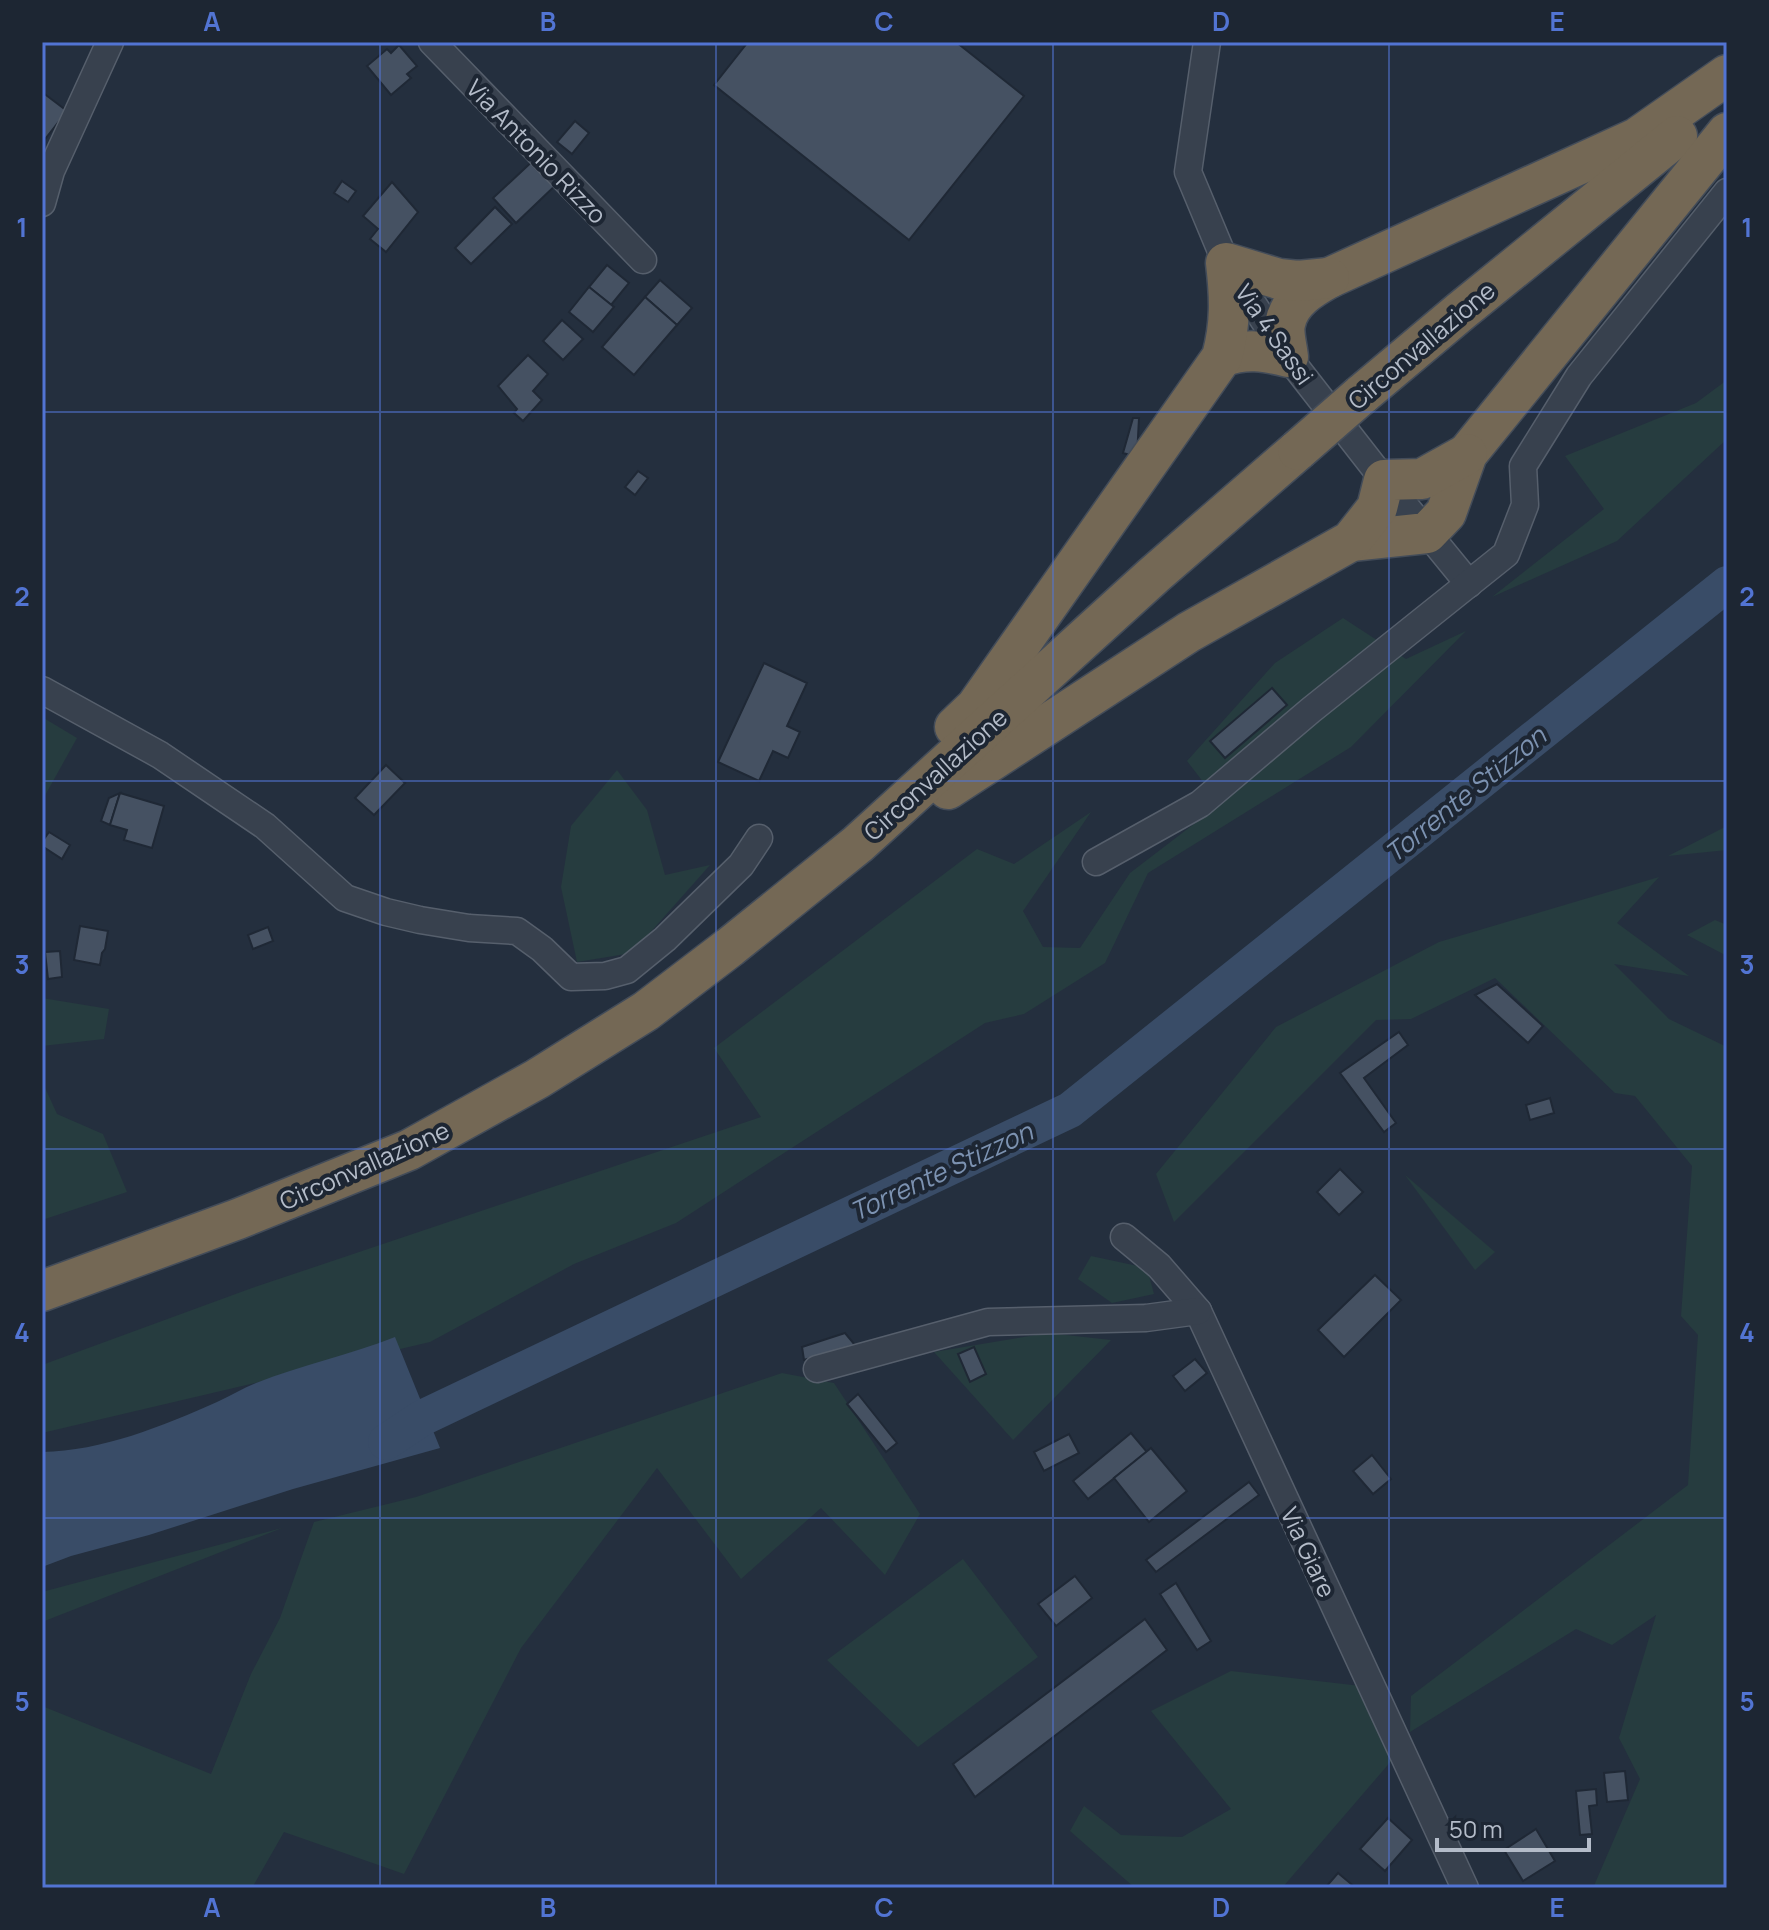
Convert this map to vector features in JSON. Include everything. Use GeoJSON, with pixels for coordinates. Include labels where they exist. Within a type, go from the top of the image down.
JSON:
{"type":"FeatureCollection","features":[{"type":"Feature","properties":{"kind":"highway"},"geometry":{"type":"LineString","coordinates":[[1222,357],[1237,351],[1252,350],[1288,357],[1285,324],[1292,307],[1305,292],[1329,278],[1637,138],[1727,75]]}},
{"type":"Feature","properties":{"kind":"highway","name":"Circonvallazione"},"geometry":{"type":"LineString","coordinates":[[42,1291],[238,1219],[409,1150],[537,1079],[646,1011],[858,844],[1154,575],[1361,395],[1727,96]]}},
{"type":"Feature","properties":{"kind":"highway"},"geometry":{"type":"LineString","coordinates":[[1351,541],[1427,533],[1446,513],[1467,454],[1727,133]]}},
{"type":"Feature","properties":{"kind":"highway"},"geometry":{"type":"LineString","coordinates":[[1329,278],[1279,279],[1226,263],[1230,318],[1222,357],[976,707],[905,774],[897,809],[923,805],[1189,632],[1351,541],[1377,508],[1384,480],[1422,479],[1467,454]]}},
{"type":"Feature","properties":{"kind":"street"},"geometry":{"type":"LineString","coordinates":[[42,203],[51,171],[110,42]]}},
{"type":"Feature","properties":{"kind":"street","name":"Via Antonio Rizzo"},"geometry":{"type":"LineString","coordinates":[[432,42],[643,260]]}},
{"type":"Feature","properties":{"kind":"street","name":"Via 4 Sassi"},"geometry":{"type":"LineString","coordinates":[[1207,42],[1188,172],[1226,263],[1288,357],[1469,584]]}},
{"type":"Feature","properties":{"kind":"street"},"geometry":{"type":"LineString","coordinates":[[1096,862],[1200,804],[1311,710],[1506,554],[1525,505],[1523,466],[1579,376],[1727,192]]}},
{"type":"Feature","properties":{"kind":"street"},"geometry":{"type":"LineString","coordinates":[[42,690],[160,755],[265,826],[345,898],[420,920],[469,928],[517,931],[542,949],[571,977],[605,976],[627,970],[665,939],[741,865],[759,838]]}},
{"type":"Feature","properties":{"kind":"street","name":"Via Giare"},"geometry":{"type":"LineString","coordinates":[[1124,1237],[1159,1266],[1198,1311],[1465,1888]]}},
{"type":"Feature","properties":{"kind":"street"},"geometry":{"type":"LineString","coordinates":[[817,1369],[988,1322],[1146,1318],[1198,1311]]}},
{"type":"Feature","properties":{"kind":"green space"},"geometry":{"type":"Polygon","coordinates":[[[1727,380],[1727,439],[1617,541],[1492,597],[1604,509],[1565,456],[1696,403],[1727,380]]]}},
{"type":"Feature","properties":{"kind":"green space"},"geometry":{"type":"Polygon","coordinates":[[[1343,618],[1406,659],[1466,631],[1351,747],[1148,873],[1105,963],[1024,1014],[985,1023],[676,1223],[574,1264],[430,1342],[42,1433],[42,1365],[252,1288],[761,1117],[714,1048],[977,849],[1014,864],[1091,812],[1023,911],[1043,947],[1080,948],[1130,873],[1220,804],[1187,761],[1275,663],[1343,618]]]}},
{"type":"Feature","properties":{"kind":"green space"},"geometry":{"type":"Polygon","coordinates":[[[42,717],[77,738],[42,801],[42,717]]]}},
{"type":"Feature","properties":{"kind":"green space"},"geometry":{"type":"Polygon","coordinates":[[[617,770],[647,810],[665,875],[710,865],[632,953],[577,962],[561,887],[571,826],[617,770]]]}},
{"type":"Feature","properties":{"kind":"green space"},"geometry":{"type":"Polygon","coordinates":[[[1727,826],[1727,850],[1668,856],[1727,826]]]}},
{"type":"Feature","properties":{"kind":"green space"},"geometry":{"type":"Polygon","coordinates":[[[1659,877],[1617,923],[1689,976],[1614,964],[1669,1019],[1727,1047],[1727,1888],[1593,1888],[1640,1779],[1619,1738],[1656,1615],[1612,1645],[1576,1629],[1410,1732],[1411,1696],[1688,1485],[1698,1335],[1681,1316],[1692,1166],[1635,1096],[1615,1093],[1495,978],[1411,1019],[1376,1020],[1174,1222],[1156,1174],[1276,1027],[1439,942],[1659,877]]]}},
{"type":"Feature","properties":{"kind":"green space"},"geometry":{"type":"Polygon","coordinates":[[[1715,920],[1727,925],[1727,956],[1687,935],[1715,920]]]}},
{"type":"Feature","properties":{"kind":"green space"},"geometry":{"type":"Polygon","coordinates":[[[42,998],[109,1009],[104,1039],[42,1046],[42,998]]]}},
{"type":"Feature","properties":{"kind":"green space"},"geometry":{"type":"Polygon","coordinates":[[[42,1081],[57,1114],[103,1134],[127,1192],[42,1220],[42,1081]]]}},
{"type":"Feature","properties":{"kind":"green space"},"geometry":{"type":"Polygon","coordinates":[[[1405,1175],[1495,1252],[1475,1270],[1405,1175]]]}},
{"type":"Feature","properties":{"kind":"green space"},"geometry":{"type":"Polygon","coordinates":[[[1091,1256],[1147,1268],[1154,1294],[1112,1303],[1078,1279],[1091,1256]]]}},
{"type":"Feature","properties":{"kind":"green space"},"geometry":{"type":"Polygon","coordinates":[[[1048,1333],[1111,1340],[1013,1440],[934,1352],[1048,1333]]]}},
{"type":"Feature","properties":{"kind":"green space"},"geometry":{"type":"Polygon","coordinates":[[[782,1373],[834,1383],[920,1514],[885,1575],[821,1508],[741,1579],[657,1468],[521,1648],[404,1874],[284,1832],[252,1888],[42,1888],[42,1706],[211,1774],[251,1674],[280,1618],[314,1522],[416,1497],[782,1373]]]}},
{"type":"Feature","properties":{"kind":"green space"},"geometry":{"type":"Polygon","coordinates":[[[282,1528],[42,1622],[42,1592],[282,1528]]]}},
{"type":"Feature","properties":{"kind":"green space"},"geometry":{"type":"Polygon","coordinates":[[[963,1559],[1038,1657],[918,1747],[827,1660],[963,1559]]]}},
{"type":"Feature","properties":{"kind":"green space"},"geometry":{"type":"Polygon","coordinates":[[[1231,1671],[1361,1686],[1393,1759],[1282,1888],[1135,1888],[1070,1831],[1084,1806],[1121,1835],[1182,1837],[1231,1809],[1151,1711],[1231,1671]]]}},
{"type":"Feature","properties":{"kind":"water"},"geometry":{"type":"Polygon","coordinates":[[[395,1337],[440,1448],[293,1489],[42,1567],[42,1452],[65,1451],[132,1436],[256,1383],[395,1337]]]}},
{"type":"Feature","properties":{"kind":"building"},"geometry":{"type":"Polygon","coordinates":[[[748,42],[956,42],[1024,96],[909,240],[714,85],[748,42]]]}},
{"type":"Feature","properties":{"kind":"building"},"geometry":{"type":"Polygon","coordinates":[[[399,45],[417,66],[407,74],[411,78],[391,95],[367,66],[387,49],[391,53],[399,45]]]}},
{"type":"Feature","properties":{"kind":"building"},"geometry":{"type":"Polygon","coordinates":[[[42,92],[67,111],[42,143],[42,92]]]}},
{"type":"Feature","properties":{"kind":"building"},"geometry":{"type":"Polygon","coordinates":[[[575,121],[589,133],[572,154],[557,142],[575,121]]]}},
{"type":"Feature","properties":{"kind":"building"},"geometry":{"type":"Polygon","coordinates":[[[537,157],[560,181],[516,223],[493,198],[537,157]]]}},
{"type":"Feature","properties":{"kind":"building"},"geometry":{"type":"Polygon","coordinates":[[[342,181],[356,191],[348,202],[334,193],[342,181]]]}},
{"type":"Feature","properties":{"kind":"building"},"geometry":{"type":"Polygon","coordinates":[[[392,182],[418,212],[386,252],[370,239],[378,229],[363,216],[392,182]]]}},
{"type":"Feature","properties":{"kind":"building"},"geometry":{"type":"Polygon","coordinates":[[[495,207],[512,224],[471,264],[455,248],[495,207]]]}},
{"type":"Feature","properties":{"kind":"building"},"geometry":{"type":"Polygon","coordinates":[[[607,265],[629,283],[611,305],[589,287],[607,265]]]}},
{"type":"Feature","properties":{"kind":"building"},"geometry":{"type":"Polygon","coordinates":[[[660,280],[692,308],[677,325],[645,297],[660,280]]]}},
{"type":"Feature","properties":{"kind":"building"},"geometry":{"type":"Polygon","coordinates":[[[589,287],[614,307],[593,332],[569,312],[589,287]]]}},
{"type":"Feature","properties":{"kind":"building"},"geometry":{"type":"Polygon","coordinates":[[[645,297],[677,325],[634,375],[602,347],[645,297]]]}},
{"type":"Feature","properties":{"kind":"building"},"geometry":{"type":"Polygon","coordinates":[[[562,320],[583,339],[563,360],[543,341],[562,320]]]}},
{"type":"Feature","properties":{"kind":"building"},"geometry":{"type":"Polygon","coordinates":[[[528,355],[548,374],[533,391],[542,400],[523,421],[514,413],[517,409],[498,386],[528,355]]]}},
{"type":"Feature","properties":{"kind":"building"},"geometry":{"type":"Polygon","coordinates":[[[1133,418],[1139,418],[1137,457],[1123,453],[1133,418]]]}},
{"type":"Feature","properties":{"kind":"building"},"geometry":{"type":"Polygon","coordinates":[[[638,471],[648,478],[635,495],[625,487],[638,471]]]}},
{"type":"Feature","properties":{"kind":"building"},"geometry":{"type":"Polygon","coordinates":[[[764,663],[807,683],[787,726],[800,732],[788,758],[773,751],[759,781],[718,762],[764,663]]]}},
{"type":"Feature","properties":{"kind":"building"},"geometry":{"type":"Polygon","coordinates":[[[1272,688],[1287,705],[1225,758],[1210,741],[1272,688]]]}},
{"type":"Feature","properties":{"kind":"building"},"geometry":{"type":"Polygon","coordinates":[[[386,765],[405,783],[374,815],[355,798],[386,765]]]}},
{"type":"Feature","properties":{"kind":"building"},"geometry":{"type":"Polygon","coordinates":[[[120,793],[110,825],[101,821],[109,798],[120,793]]]}},
{"type":"Feature","properties":{"kind":"building"},"geometry":{"type":"Polygon","coordinates":[[[120,793],[164,806],[152,848],[124,840],[127,830],[110,825],[120,793]]]}},
{"type":"Feature","properties":{"kind":"building"},"geometry":{"type":"Polygon","coordinates":[[[49,832],[70,845],[62,859],[42,846],[49,832]]]}},
{"type":"Feature","properties":{"kind":"building"},"geometry":{"type":"Polygon","coordinates":[[[80,926],[108,931],[100,965],[74,960],[80,926]]]}},
{"type":"Feature","properties":{"kind":"building"},"geometry":{"type":"Polygon","coordinates":[[[268,927],[273,941],[253,949],[248,935],[268,927]]]}},
{"type":"Feature","properties":{"kind":"building"},"geometry":{"type":"Polygon","coordinates":[[[60,951],[62,977],[48,979],[45,952],[60,951]]]}},
{"type":"Feature","properties":{"kind":"building"},"geometry":{"type":"Polygon","coordinates":[[[1497,984],[1543,1026],[1528,1043],[1475,995],[1497,984]]]}},
{"type":"Feature","properties":{"kind":"building"},"geometry":{"type":"Polygon","coordinates":[[[1399,1032],[1408,1045],[1364,1078],[1396,1123],[1384,1132],[1340,1073],[1399,1032]]]}},
{"type":"Feature","properties":{"kind":"building"},"geometry":{"type":"Polygon","coordinates":[[[1550,1098],[1554,1113],[1530,1120],[1526,1105],[1550,1098]]]}},
{"type":"Feature","properties":{"kind":"building"},"geometry":{"type":"Polygon","coordinates":[[[1340,1169],[1363,1192],[1339,1215],[1317,1192],[1340,1169]]]}},
{"type":"Feature","properties":{"kind":"building"},"geometry":{"type":"Polygon","coordinates":[[[1375,1275],[1401,1300],[1344,1357],[1318,1330],[1375,1275]]]}},
{"type":"Feature","properties":{"kind":"building"},"geometry":{"type":"Polygon","coordinates":[[[845,1333],[855,1345],[804,1360],[802,1347],[845,1333]]]}},
{"type":"Feature","properties":{"kind":"building"},"geometry":{"type":"Polygon","coordinates":[[[974,1347],[986,1374],[970,1382],[958,1354],[974,1347]]]}},
{"type":"Feature","properties":{"kind":"building"},"geometry":{"type":"Polygon","coordinates":[[[1195,1359],[1207,1373],[1185,1391],[1173,1376],[1195,1359]]]}},
{"type":"Feature","properties":{"kind":"building"},"geometry":{"type":"Polygon","coordinates":[[[858,1394],[897,1443],[886,1452],[847,1404],[858,1394]]]}},
{"type":"Feature","properties":{"kind":"building"},"geometry":{"type":"Polygon","coordinates":[[[1131,1433],[1147,1452],[1088,1499],[1073,1481],[1131,1433]]]}},
{"type":"Feature","properties":{"kind":"building"},"geometry":{"type":"Polygon","coordinates":[[[1069,1434],[1079,1453],[1044,1471],[1034,1452],[1069,1434]]]}},
{"type":"Feature","properties":{"kind":"building"},"geometry":{"type":"Polygon","coordinates":[[[1151,1448],[1187,1491],[1149,1522],[1114,1478],[1151,1448]]]}},
{"type":"Feature","properties":{"kind":"building"},"geometry":{"type":"Polygon","coordinates":[[[1372,1455],[1391,1479],[1373,1494],[1353,1471],[1372,1455]]]}},
{"type":"Feature","properties":{"kind":"building"},"geometry":{"type":"Polygon","coordinates":[[[1249,1482],[1259,1495],[1156,1572],[1146,1560],[1249,1482]]]}},
{"type":"Feature","properties":{"kind":"building"},"geometry":{"type":"Polygon","coordinates":[[[1075,1576],[1092,1598],[1056,1626],[1038,1604],[1075,1576]]]}},
{"type":"Feature","properties":{"kind":"building"},"geometry":{"type":"Polygon","coordinates":[[[1176,1583],[1211,1641],[1197,1650],[1160,1594],[1176,1583]]]}},
{"type":"Feature","properties":{"kind":"building"},"geometry":{"type":"Polygon","coordinates":[[[1145,1619],[1167,1650],[975,1797],[953,1764],[1145,1619]]]}},
{"type":"Feature","properties":{"kind":"building"},"geometry":{"type":"Polygon","coordinates":[[[1625,1771],[1628,1800],[1607,1802],[1604,1773],[1625,1771]]]}},
{"type":"Feature","properties":{"kind":"building"},"geometry":{"type":"Polygon","coordinates":[[[1596,1789],[1597,1805],[1589,1806],[1592,1834],[1580,1835],[1576,1791],[1596,1789]]]}},
{"type":"Feature","properties":{"kind":"building"},"geometry":{"type":"Polygon","coordinates":[[[1388,1818],[1412,1840],[1385,1871],[1360,1849],[1388,1818]]]}},
{"type":"Feature","properties":{"kind":"building"},"geometry":{"type":"Polygon","coordinates":[[[1536,1829],[1555,1861],[1523,1881],[1504,1850],[1536,1829]]]}},
{"type":"Feature","properties":{"kind":"building"},"geometry":{"type":"Polygon","coordinates":[[[1338,1873],[1356,1888],[1325,1888],[1338,1873]]]}},
{"type":"Feature","properties":{"kind":"waterway","name":"Torrente Stizzon"},"geometry":{"type":"LineString","coordinates":[[386,1442],[422,1418],[1070,1110],[1727,584]]}}]}
